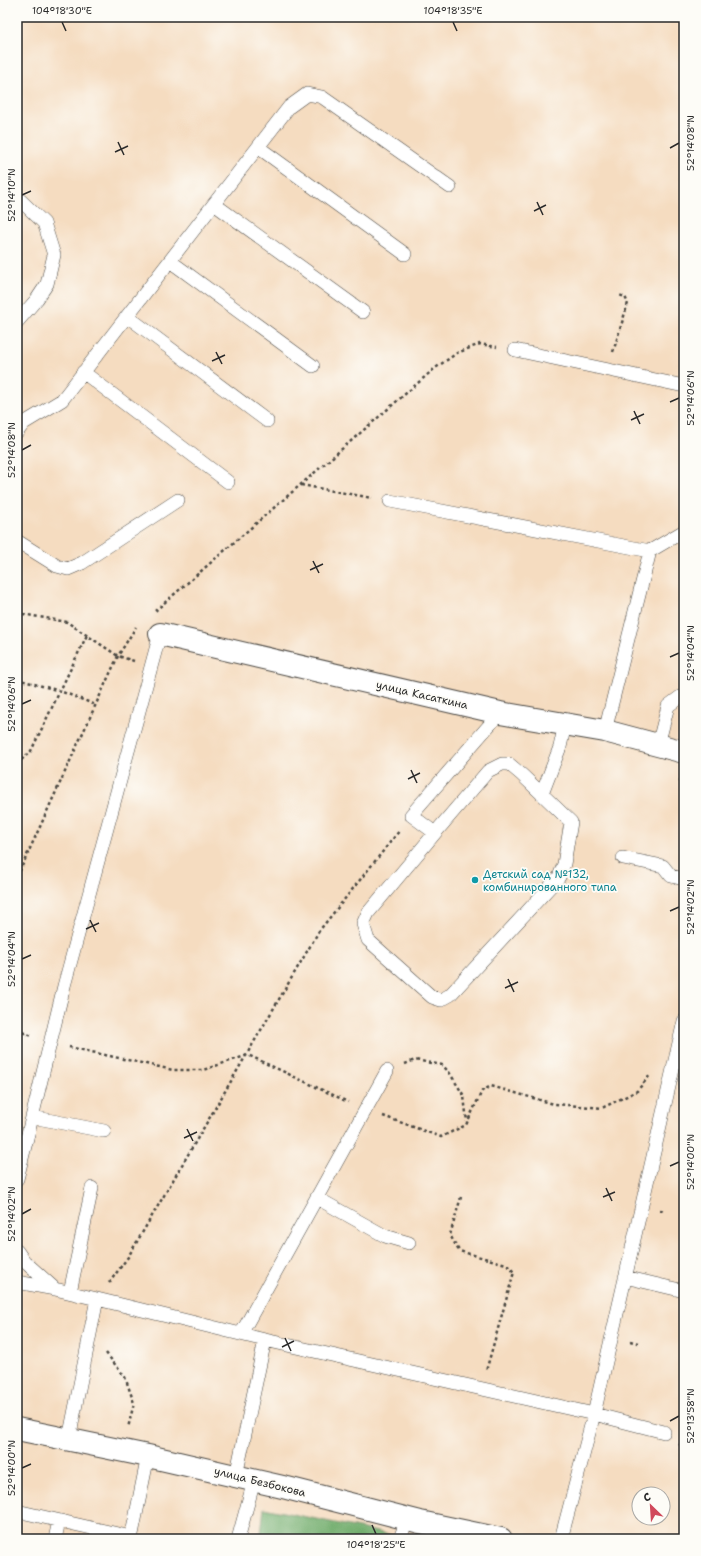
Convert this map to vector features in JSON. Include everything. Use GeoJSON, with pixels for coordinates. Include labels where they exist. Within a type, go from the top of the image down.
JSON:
{"type":"FeatureCollection","features":[{"type":"Feature","properties":{"kind":"street","name":"улица Касаткина"},"geometry":{"type":"LineString","coordinates":[[160,634],[500,714],[606,731],[684,752]]}},
{"type":"Feature","properties":{"kind":"street","name":"улица Безбокова"},"geometry":{"type":"LineString","coordinates":[[17,1429],[148,1456],[501,1539]]}},
{"type":"Feature","properties":{"kind":"lane"},"geometry":{"type":"LineString","coordinates":[[17,432],[24,423],[62,400],[289,107],[307,94],[322,97],[450,187]]}},
{"type":"Feature","properties":{"kind":"lane"},"geometry":{"type":"LineString","coordinates":[[258,147],[405,254]]}},
{"type":"Feature","properties":{"kind":"lane"},"geometry":{"type":"LineString","coordinates":[[17,197],[44,223],[54,255],[47,284],[37,299],[17,322]]}},
{"type":"Feature","properties":{"kind":"lane"},"geometry":{"type":"LineString","coordinates":[[214,204],[363,312]]}},
{"type":"Feature","properties":{"kind":"lane"},"geometry":{"type":"LineString","coordinates":[[170,260],[313,366]]}},
{"type":"Feature","properties":{"kind":"lane"},"geometry":{"type":"LineString","coordinates":[[127,316],[267,421]]}},
{"type":"Feature","properties":{"kind":"lane"},"geometry":{"type":"LineString","coordinates":[[515,350],[684,386]]}},
{"type":"Feature","properties":{"kind":"lane"},"geometry":{"type":"LineString","coordinates":[[83,372],[228,482]]}},
{"type":"Feature","properties":{"kind":"lane"},"geometry":{"type":"LineString","coordinates":[[17,541],[57,566],[68,569],[82,563],[178,500]]}},
{"type":"Feature","properties":{"kind":"lane"},"geometry":{"type":"LineString","coordinates":[[390,502],[650,551],[684,531]]}},
{"type":"Feature","properties":{"kind":"lane"},"geometry":{"type":"LineString","coordinates":[[606,731],[650,551]]}},
{"type":"Feature","properties":{"kind":"lane"},"geometry":{"type":"LineString","coordinates":[[17,1179],[66,979],[160,634]]}},
{"type":"Feature","properties":{"kind":"lane"},"geometry":{"type":"LineString","coordinates":[[658,745],[668,706],[680,698],[684,698]]}},
{"type":"Feature","properties":{"kind":"lane"},"geometry":{"type":"LineString","coordinates":[[435,833],[411,815],[500,714]]}},
{"type":"Feature","properties":{"kind":"lane"},"geometry":{"type":"LineString","coordinates":[[542,794],[560,746],[565,724]]}},
{"type":"Feature","properties":{"kind":"lane"},"geometry":{"type":"LineString","coordinates":[[502,764],[509,764],[572,822],[564,864],[558,877],[450,995],[441,1000],[432,997],[368,940],[363,924],[368,913],[435,833],[488,771],[502,764]]}},
{"type":"Feature","properties":{"kind":"lane"},"geometry":{"type":"LineString","coordinates":[[623,858],[663,866],[671,876],[684,879]]}},
{"type":"Feature","properties":{"kind":"lane"},"geometry":{"type":"LineString","coordinates":[[561,1539],[594,1414],[684,1021]]}},
{"type":"Feature","properties":{"kind":"lane"},"geometry":{"type":"LineString","coordinates":[[241,1334],[387,1071]]}},
{"type":"Feature","properties":{"kind":"lane"},"geometry":{"type":"LineString","coordinates":[[32,1117],[104,1131]]}},
{"type":"Feature","properties":{"kind":"lane"},"geometry":{"type":"LineString","coordinates":[[70,1292],[92,1188]]}},
{"type":"Feature","properties":{"kind":"lane"},"geometry":{"type":"LineString","coordinates":[[317,1198],[385,1236],[409,1243]]}},
{"type":"Feature","properties":{"kind":"lane"},"geometry":{"type":"LineString","coordinates":[[17,1251],[24,1261],[55,1288]]}},
{"type":"Feature","properties":{"kind":"lane"},"geometry":{"type":"LineString","coordinates":[[625,1277],[684,1291]]}},
{"type":"Feature","properties":{"kind":"lane"},"geometry":{"type":"LineString","coordinates":[[17,1282],[55,1288],[265,1340],[594,1414],[664,1432]]}},
{"type":"Feature","properties":{"kind":"lane"},"geometry":{"type":"LineString","coordinates":[[69,1439],[97,1299]]}},
{"type":"Feature","properties":{"kind":"lane"},"geometry":{"type":"LineString","coordinates":[[238,1539],[265,1340]]}},
{"type":"Feature","properties":{"kind":"lane"},"geometry":{"type":"LineString","coordinates":[[17,1512],[131,1538],[148,1456]]}},
{"type":"Feature","properties":{"kind":"lane"},"geometry":{"type":"LineString","coordinates":[[400,1539],[407,1518]]}},
{"type":"Feature","properties":{"kind":"lane"},"geometry":{"type":"LineString","coordinates":[[55,1539],[59,1521]]}},
{"type":"Feature","properties":{"kind":"path"},"geometry":{"type":"LineString","coordinates":[[608,370],[628,303],[625,297],[619,295]]}},
{"type":"Feature","properties":{"kind":"path"},"geometry":{"type":"LineString","coordinates":[[154,611],[434,369],[458,353],[480,344],[515,350]]}},
{"type":"Feature","properties":{"kind":"path"},"geometry":{"type":"LineString","coordinates":[[301,484],[390,502]]}},
{"type":"Feature","properties":{"kind":"path"},"geometry":{"type":"LineString","coordinates":[[17,613],[67,622],[118,656]]}},
{"type":"Feature","properties":{"kind":"path"},"geometry":{"type":"LineString","coordinates":[[17,877],[118,656],[137,626]]}},
{"type":"Feature","properties":{"kind":"path"},"geometry":{"type":"LineString","coordinates":[[17,764],[31,751],[87,635]]}},
{"type":"Feature","properties":{"kind":"path"},"geometry":{"type":"LineString","coordinates":[[17,679],[60,691],[96,705]]}},
{"type":"Feature","properties":{"kind":"path"},"geometry":{"type":"LineString","coordinates":[[97,1299],[128,1257],[248,1055],[319,931],[411,815]]}},
{"type":"Feature","properties":{"kind":"path"},"geometry":{"type":"LineString","coordinates":[[50,1043],[173,1070],[203,1070],[248,1055],[366,1110],[441,1137],[466,1125],[482,1091],[491,1086],[554,1104],[602,1108],[637,1091],[654,1072]]}},
{"type":"Feature","properties":{"kind":"path"},"geometry":{"type":"LineString","coordinates":[[387,1071],[415,1060],[442,1065],[449,1072],[464,1096],[467,1123]]}},
{"type":"Feature","properties":{"kind":"path"},"geometry":{"type":"LineString","coordinates":[[461,1197],[450,1234],[459,1251],[506,1264],[514,1272],[481,1389]]}},
{"type":"Feature","properties":{"kind":"path"},"geometry":{"type":"LineString","coordinates":[[90,1334],[125,1377],[134,1403],[126,1435]]}},
{"type":"Feature","properties":{"kind":"green space"},"geometry":{"type":"Polygon","coordinates":[[[264,1508],[411,1539],[286,1539],[261,1533],[264,1508]]]}},
{"type":"Feature","properties":{"kind":"place","name":"Детский сад №132, комбинированного типа"},"geometry":{"type":"Point","coordinates":[475,880]}}]}
